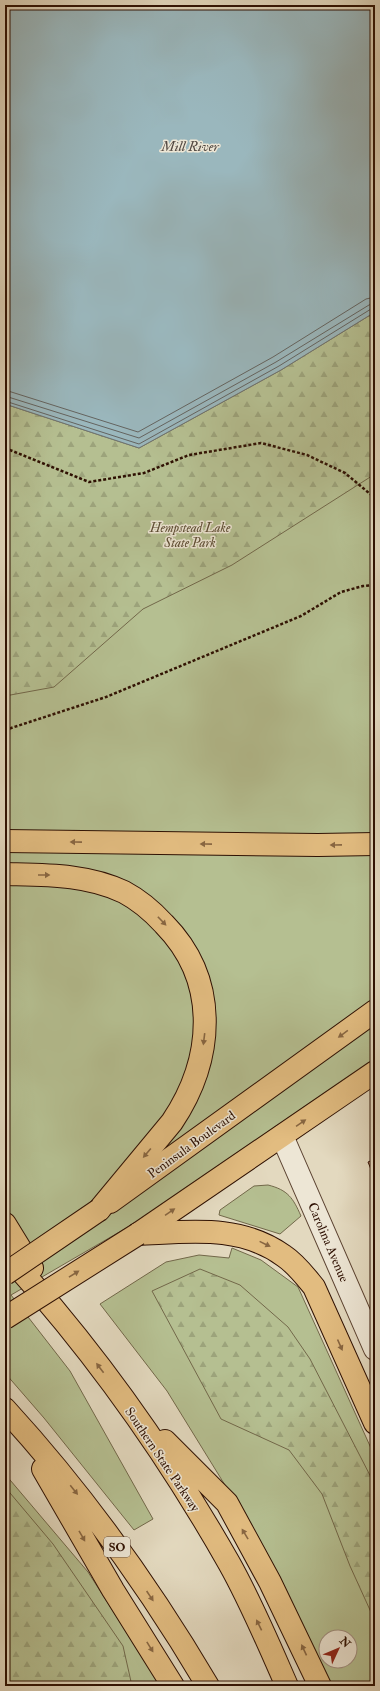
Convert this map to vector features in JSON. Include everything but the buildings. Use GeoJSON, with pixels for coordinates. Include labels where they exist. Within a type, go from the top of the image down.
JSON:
{"type":"FeatureCollection","features":[{"type":"Feature","properties":{"kind":"main road"},"geometry":{"type":"LineString","coordinates":[[5,841],[318,845],[375,844]]}},
{"type":"Feature","properties":{"kind":"main road"},"geometry":{"type":"LineString","coordinates":[[5,874],[70,877],[89,880],[124,892],[156,915],[182,945],[203,995],[205,1031],[202,1051],[194,1083],[182,1107],[172,1122],[99,1210]]}},
{"type":"Feature","properties":{"kind":"main road","name":"Peninsula Boulevard"},"geometry":{"type":"LineString","coordinates":[[5,1274],[99,1210],[375,1012]]}},
{"type":"Feature","properties":{"kind":"main road"},"geometry":{"type":"LineString","coordinates":[[5,1318],[138,1234],[375,1072]]}},
{"type":"Feature","properties":{"kind":"main road"},"geometry":{"type":"LineString","coordinates":[[5,1224],[71,1330]]}},
{"type":"Feature","properties":{"kind":"main road"},"geometry":{"type":"LineString","coordinates":[[138,1234],[205,1231],[228,1232],[264,1244],[285,1256],[300,1270],[314,1288],[375,1423]]}},
{"type":"Feature","properties":{"kind":"main road","name":"Southern State Parkway"},"geometry":{"type":"LineString","coordinates":[[5,1253],[71,1330],[123,1399],[178,1477],[229,1564],[287,1686]]}},
{"type":"Feature","properties":{"kind":"main road"},"geometry":{"type":"LineString","coordinates":[[123,1399],[227,1503],[249,1540],[274,1588],[320,1686]]}},
{"type":"Feature","properties":{"kind":"main road"},"geometry":{"type":"LineString","coordinates":[[9,1414],[113,1590],[173,1686]]}},
{"type":"Feature","properties":{"kind":"main road","name":"SO"},"geometry":{"type":"LineString","coordinates":[[9,1414],[76,1493],[110,1538],[170,1626],[208,1686]]}},
{"type":"Feature","properties":{"kind":"street","name":"Carolina Avenue"},"geometry":{"type":"LineString","coordinates":[[282,1136],[375,1349]]}},
{"type":"Feature","properties":{"kind":"path"},"geometry":{"type":"LineString","coordinates":[[5,448],[89,482],[144,473],[189,455],[261,443],[307,455],[345,473],[375,498]]}},
{"type":"Feature","properties":{"kind":"path"},"geometry":{"type":"LineString","coordinates":[[5,730],[106,697],[301,616],[341,592],[363,586],[375,585]]}},
{"type":"Feature","properties":{"kind":"green space","name":"Hempstead Lake State Park"},"geometry":{"type":"Polygon","coordinates":[[[5,5],[375,5],[375,1065],[140,1220],[11,1295],[70,1371],[153,1519],[134,1530],[44,1418],[5,1373],[5,5]]]}},
{"type":"Feature","properties":{"kind":"green space"},"geometry":{"type":"Polygon","coordinates":[[[375,312],[375,474],[232,565],[143,609],[54,687],[5,696],[5,404],[139,448],[281,370],[375,312]]]}},
{"type":"Feature","properties":{"kind":"green space"},"geometry":{"type":"Polygon","coordinates":[[[268,1185],[285,1192],[295,1204],[301,1216],[280,1234],[219,1215],[220,1210],[254,1186],[268,1185]]]}},
{"type":"Feature","properties":{"kind":"green space"},"geometry":{"type":"Polygon","coordinates":[[[232,1248],[261,1260],[298,1287],[375,1457],[375,1686],[330,1686],[322,1669],[358,1669],[358,1629],[318,1629],[318,1662],[257,1537],[167,1391],[100,1304],[166,1262],[199,1255],[229,1258],[232,1248]]]}},
{"type":"Feature","properties":{"kind":"green space"},"geometry":{"type":"Polygon","coordinates":[[[200,1269],[240,1285],[288,1327],[310,1359],[375,1485],[375,1621],[350,1566],[322,1494],[289,1450],[221,1419],[152,1291],[200,1269]]]}},
{"type":"Feature","properties":{"kind":"green space"},"geometry":{"type":"Polygon","coordinates":[[[5,1474],[88,1572],[161,1686],[5,1686],[5,1474]]]}},
{"type":"Feature","properties":{"kind":"green space"},"geometry":{"type":"Polygon","coordinates":[[[5,1487],[53,1544],[123,1646],[132,1686],[5,1686],[5,1487]]]}},
{"type":"Feature","properties":{"kind":"water","name":"Mill River"},"geometry":{"type":"Polygon","coordinates":[[[5,5],[375,5],[375,312],[281,370],[139,448],[5,404],[5,5]]]}}]}
